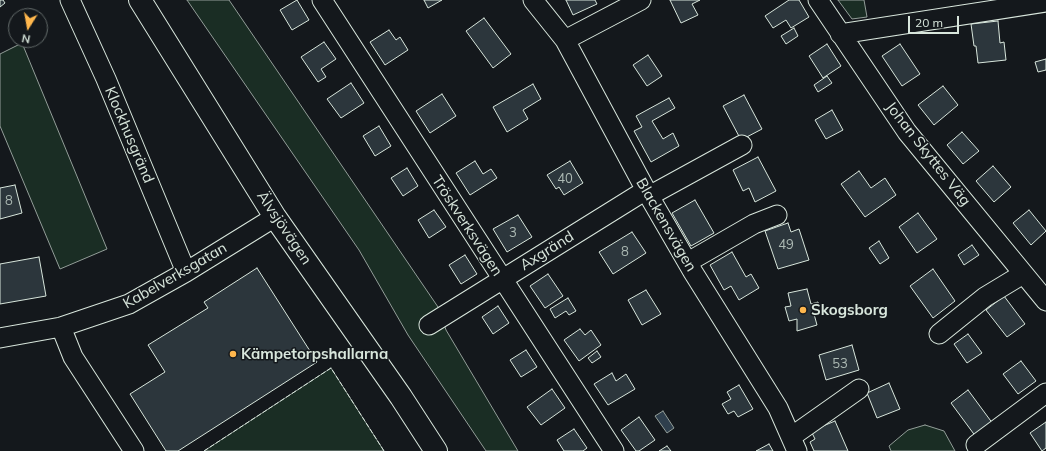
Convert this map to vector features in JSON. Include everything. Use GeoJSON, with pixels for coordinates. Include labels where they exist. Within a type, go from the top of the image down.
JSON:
{"type":"FeatureCollection","features":[{"type":"Feature","properties":{"kind":"main road","name":"Älvsjövägen"},"geometry":{"type":"LineString","coordinates":[[140,0],[275,217],[401,397],[436,451]]}},
{"type":"Feature","properties":{"kind":"street","name":"Klockhusgränd"},"geometry":{"type":"LineString","coordinates":[[70,0],[106,79],[186,272]]}},
{"type":"Feature","properties":{"kind":"street","name":"Tröskverksvägen"},"geometry":{"type":"LineString","coordinates":[[322,0],[614,451]]}},
{"type":"Feature","properties":{"kind":"street","name":"Blackensvägen"},"geometry":{"type":"LineString","coordinates":[[533,0],[565,40],[647,193],[778,408],[794,444]]}},
{"type":"Feature","properties":{"kind":"street"},"geometry":{"type":"LineString","coordinates":[[565,40],[641,0]]}},
{"type":"Feature","properties":{"kind":"street","name":"Johan Skyttes Väg"},"geometry":{"type":"LineString","coordinates":[[818,0],[908,132],[1046,301]]}},
{"type":"Feature","properties":{"kind":"street"},"geometry":{"type":"LineString","coordinates":[[840,34],[1046,2]]}},
{"type":"Feature","properties":{"kind":"street","name":"Axgränd"},"geometry":{"type":"LineString","coordinates":[[429,325],[502,279],[647,193],[742,145]]}},
{"type":"Feature","properties":{"kind":"street"},"geometry":{"type":"LineString","coordinates":[[688,262],[754,224],[777,215]]}},
{"type":"Feature","properties":{"kind":"street","name":"Kabelverksgatan"},"geometry":{"type":"LineString","coordinates":[[0,338],[61,327],[129,304],[186,272],[275,217]]}},
{"type":"Feature","properties":{"kind":"street"},"geometry":{"type":"LineString","coordinates":[[939,334],[985,297],[1023,274]]}},
{"type":"Feature","properties":{"kind":"street"},"geometry":{"type":"LineString","coordinates":[[61,327],[73,357],[134,451]]}},
{"type":"Feature","properties":{"kind":"street"},"geometry":{"type":"LineString","coordinates":[[794,444],[859,389]]}},
{"type":"Feature","properties":{"kind":"street"},"geometry":{"type":"LineString","coordinates":[[976,445],[1046,393]]}},
{"type":"Feature","properties":{"kind":"green space"},"geometry":{"type":"Polygon","coordinates":[[[187,0],[229,0],[438,307],[446,330],[518,451],[486,451],[408,335],[359,250],[187,0]]]}},
{"type":"Feature","properties":{"kind":"green space"},"geometry":{"type":"Polygon","coordinates":[[[838,0],[864,0],[867,17],[852,19],[838,0]]]}},
{"type":"Feature","properties":{"kind":"green space"},"geometry":{"type":"Polygon","coordinates":[[[12,48],[24,48],[107,249],[60,269],[0,126],[0,54],[12,48]]]}},
{"type":"Feature","properties":{"kind":"green space"},"geometry":{"type":"Polygon","coordinates":[[[331,368],[384,451],[204,451],[331,368]]]}},
{"type":"Feature","properties":{"kind":"green space"},"geometry":{"type":"Polygon","coordinates":[[[925,425],[944,431],[955,451],[891,451],[889,446],[908,430],[925,425]]]}},
{"type":"Feature","properties":{"kind":"water"},"geometry":{"type":"Polygon","coordinates":[[[663,411],[674,428],[667,433],[655,416],[663,411]]]}},
{"type":"Feature","properties":{"kind":"building"},"geometry":{"type":"Polygon","coordinates":[[[0,0],[3,0],[5,3],[0,7],[0,0]]]}},
{"type":"Feature","properties":{"kind":"building"},"geometry":{"type":"Polygon","coordinates":[[[297,0],[309,20],[292,30],[280,10],[297,0]]]}},
{"type":"Feature","properties":{"kind":"building"},"geometry":{"type":"Polygon","coordinates":[[[424,0],[442,0],[428,8],[424,0]]]}},
{"type":"Feature","properties":{"kind":"building"},"geometry":{"type":"Polygon","coordinates":[[[566,0],[595,0],[597,4],[573,15],[566,0]]]}},
{"type":"Feature","properties":{"kind":"building"},"geometry":{"type":"Polygon","coordinates":[[[670,0],[700,0],[692,4],[698,15],[681,23],[670,0]]]}},
{"type":"Feature","properties":{"kind":"building"},"geometry":{"type":"Polygon","coordinates":[[[789,0],[799,0],[809,17],[791,28],[786,20],[773,28],[765,16],[789,0]]]}},
{"type":"Feature","properties":{"kind":"building"},"geometry":{"type":"Polygon","coordinates":[[[484,18],[511,54],[493,68],[466,31],[484,18]]]}},
{"type":"Feature","properties":{"kind":"building"},"geometry":{"type":"Polygon","coordinates":[[[998,21],[1000,43],[1004,42],[1006,60],[978,63],[971,24],[998,21]]]}},
{"type":"Feature","properties":{"kind":"building"},"geometry":{"type":"Polygon","coordinates":[[[794,28],[798,36],[786,44],[781,36],[794,28]]]}},
{"type":"Feature","properties":{"kind":"building"},"geometry":{"type":"Polygon","coordinates":[[[389,30],[396,40],[400,37],[408,50],[385,65],[370,42],[389,30]]]}},
{"type":"Feature","properties":{"kind":"building"},"geometry":{"type":"Polygon","coordinates":[[[324,42],[336,59],[321,69],[326,77],[318,82],[301,57],[324,42]]]}},
{"type":"Feature","properties":{"kind":"building"},"geometry":{"type":"Polygon","coordinates":[[[827,44],[841,66],[823,78],[809,56],[827,44]]]}},
{"type":"Feature","properties":{"kind":"building"},"geometry":{"type":"Polygon","coordinates":[[[900,44],[920,74],[902,86],[882,56],[900,44]]]}},
{"type":"Feature","properties":{"kind":"building"},"geometry":{"type":"Polygon","coordinates":[[[648,55],[662,76],[647,86],[633,65],[648,55]]]}},
{"type":"Feature","properties":{"kind":"building"},"geometry":{"type":"Polygon","coordinates":[[[1046,59],[1046,70],[1038,72],[1035,62],[1046,59]]]}},
{"type":"Feature","properties":{"kind":"building"},"geometry":{"type":"Polygon","coordinates":[[[827,76],[832,83],[818,92],[814,85],[827,76]]]}},
{"type":"Feature","properties":{"kind":"building"},"geometry":{"type":"Polygon","coordinates":[[[351,83],[364,103],[341,118],[327,99],[351,83]]]}},
{"type":"Feature","properties":{"kind":"building"},"geometry":{"type":"Polygon","coordinates":[[[533,84],[541,99],[523,110],[528,119],[507,132],[493,107],[533,84]]]}},
{"type":"Feature","properties":{"kind":"building"},"geometry":{"type":"Polygon","coordinates":[[[943,86],[958,105],[934,125],[918,105],[943,86]]]}},
{"type":"Feature","properties":{"kind":"building"},"geometry":{"type":"Polygon","coordinates":[[[442,94],[456,116],[430,133],[416,111],[442,94]]]}},
{"type":"Feature","properties":{"kind":"building"},"geometry":{"type":"Polygon","coordinates":[[[744,95],[762,129],[741,140],[723,106],[744,95]]]}},
{"type":"Feature","properties":{"kind":"building"},"geometry":{"type":"Polygon","coordinates":[[[669,98],[675,108],[652,121],[663,139],[673,133],[679,146],[651,162],[634,131],[642,127],[636,116],[669,98]]]}},
{"type":"Feature","properties":{"kind":"building"},"geometry":{"type":"Polygon","coordinates":[[[832,110],[843,130],[826,139],[815,120],[832,110]]]}},
{"type":"Feature","properties":{"kind":"building"},"geometry":{"type":"Polygon","coordinates":[[[379,126],[391,146],[375,156],[363,136],[379,126]]]}},
{"type":"Feature","properties":{"kind":"building"},"geometry":{"type":"Polygon","coordinates":[[[962,132],[979,151],[963,164],[947,145],[962,132]]]}},
{"type":"Feature","properties":{"kind":"building"},"geometry":{"type":"Polygon","coordinates":[[[758,157],[776,191],[755,202],[749,188],[743,191],[733,170],[758,157]]]}},
{"type":"Feature","properties":{"kind":"building"},"geometry":{"type":"Polygon","coordinates":[[[475,161],[483,174],[491,169],[497,178],[470,195],[456,173],[475,161]]]}},
{"type":"Feature","properties":{"kind":"building"},"geometry":{"type":"Polygon","coordinates":[[[570,161],[583,183],[564,195],[559,187],[556,189],[547,175],[570,161]]]}},
{"type":"Feature","properties":{"kind":"building"},"geometry":{"type":"Polygon","coordinates":[[[993,166],[1011,187],[994,202],[976,181],[993,166]]]}},
{"type":"Feature","properties":{"kind":"building"},"geometry":{"type":"Polygon","coordinates":[[[407,168],[418,186],[403,196],[391,178],[407,168]]]}},
{"type":"Feature","properties":{"kind":"building"},"geometry":{"type":"Polygon","coordinates":[[[859,171],[871,188],[885,178],[896,195],[865,217],[841,184],[859,171]]]}},
{"type":"Feature","properties":{"kind":"building"},"geometry":{"type":"Polygon","coordinates":[[[15,185],[22,213],[0,219],[0,188],[15,185]]]}},
{"type":"Feature","properties":{"kind":"building"},"geometry":{"type":"Polygon","coordinates":[[[695,200],[714,233],[691,246],[672,213],[695,200]]]}},
{"type":"Feature","properties":{"kind":"building"},"geometry":{"type":"Polygon","coordinates":[[[434,210],[446,227],[429,238],[418,220],[434,210]]]}},
{"type":"Feature","properties":{"kind":"building"},"geometry":{"type":"Polygon","coordinates":[[[1029,210],[1046,231],[1031,245],[1013,223],[1029,210]]]}},
{"type":"Feature","properties":{"kind":"building"},"geometry":{"type":"Polygon","coordinates":[[[918,213],[937,239],[917,253],[899,227],[918,213]]]}},
{"type":"Feature","properties":{"kind":"building"},"geometry":{"type":"Polygon","coordinates":[[[518,215],[532,237],[507,252],[493,229],[518,215]]]}},
{"type":"Feature","properties":{"kind":"building"},"geometry":{"type":"Polygon","coordinates":[[[788,223],[791,232],[799,229],[809,260],[778,269],[765,231],[788,223]]]}},
{"type":"Feature","properties":{"kind":"building"},"geometry":{"type":"Polygon","coordinates":[[[632,232],[646,253],[613,274],[599,252],[632,232]]]}},
{"type":"Feature","properties":{"kind":"building"},"geometry":{"type":"Polygon","coordinates":[[[879,241],[889,258],[880,264],[869,248],[879,241]]]}},
{"type":"Feature","properties":{"kind":"building"},"geometry":{"type":"Polygon","coordinates":[[[972,245],[979,255],[964,265],[958,255],[972,245]]]}},
{"type":"Feature","properties":{"kind":"building"},"geometry":{"type":"Polygon","coordinates":[[[732,252],[746,277],[751,274],[759,288],[739,300],[731,286],[724,290],[710,265],[732,252]]]}},
{"type":"Feature","properties":{"kind":"building"},"geometry":{"type":"Polygon","coordinates":[[[465,255],[477,274],[461,284],[449,265],[465,255]]]}},
{"type":"Feature","properties":{"kind":"building"},"geometry":{"type":"Polygon","coordinates":[[[39,257],[46,296],[0,304],[0,264],[39,257]]]}},
{"type":"Feature","properties":{"kind":"building","name":"Kämpetorpshallarna"},"geometry":{"type":"Polygon","coordinates":[[[257,268],[317,362],[178,451],[166,451],[130,394],[165,372],[148,345],[208,308],[204,302],[257,268]]]}},
{"type":"Feature","properties":{"kind":"building"},"geometry":{"type":"Polygon","coordinates":[[[933,269],[955,301],[933,318],[910,286],[933,269]]]}},
{"type":"Feature","properties":{"kind":"building"},"geometry":{"type":"Polygon","coordinates":[[[548,274],[563,296],[545,308],[530,286],[548,274]]]}},
{"type":"Feature","properties":{"kind":"building","name":"Skogsborg"},"geometry":{"type":"Polygon","coordinates":[[[807,289],[811,304],[818,302],[819,313],[814,314],[817,325],[797,331],[797,319],[789,321],[785,307],[791,306],[788,293],[807,289]]]}},
{"type":"Feature","properties":{"kind":"building"},"geometry":{"type":"Polygon","coordinates":[[[646,290],[661,314],[642,325],[628,300],[646,290]]]}},
{"type":"Feature","properties":{"kind":"building"},"geometry":{"type":"Polygon","coordinates":[[[1004,296],[1025,324],[1007,337],[986,310],[1004,296]]]}},
{"type":"Feature","properties":{"kind":"building"},"geometry":{"type":"Polygon","coordinates":[[[568,298],[576,311],[569,315],[566,311],[555,318],[550,309],[568,298]]]}},
{"type":"Feature","properties":{"kind":"building"},"geometry":{"type":"Polygon","coordinates":[[[498,306],[509,323],[493,334],[482,317],[498,306]]]}},
{"type":"Feature","properties":{"kind":"building"},"geometry":{"type":"Polygon","coordinates":[[[580,329],[585,335],[591,330],[601,345],[579,361],[564,340],[580,329]]]}},
{"type":"Feature","properties":{"kind":"building"},"geometry":{"type":"Polygon","coordinates":[[[968,334],[982,353],[967,363],[954,344],[968,334]]]}},
{"type":"Feature","properties":{"kind":"building"},"geometry":{"type":"Polygon","coordinates":[[[852,345],[859,370],[826,380],[819,355],[852,345]]]}},
{"type":"Feature","properties":{"kind":"building"},"geometry":{"type":"Polygon","coordinates":[[[526,350],[537,367],[521,377],[510,360],[526,350]]]}},
{"type":"Feature","properties":{"kind":"building"},"geometry":{"type":"Polygon","coordinates":[[[597,351],[601,357],[592,363],[588,358],[597,351]]]}},
{"type":"Feature","properties":{"kind":"building"},"geometry":{"type":"Polygon","coordinates":[[[1021,361],[1036,381],[1018,394],[1003,374],[1021,361]]]}},
{"type":"Feature","properties":{"kind":"building"},"geometry":{"type":"Polygon","coordinates":[[[612,373],[616,381],[626,374],[635,389],[608,405],[594,384],[612,373]]]}},
{"type":"Feature","properties":{"kind":"building"},"geometry":{"type":"Polygon","coordinates":[[[889,383],[900,409],[877,418],[867,393],[889,383]]]}},
{"type":"Feature","properties":{"kind":"building"},"geometry":{"type":"Polygon","coordinates":[[[739,385],[753,409],[738,417],[734,411],[728,414],[722,404],[731,399],[727,392],[739,385]]]}},
{"type":"Feature","properties":{"kind":"building"},"geometry":{"type":"Polygon","coordinates":[[[552,389],[565,408],[541,425],[527,407],[552,389]]]}},
{"type":"Feature","properties":{"kind":"building"},"geometry":{"type":"Polygon","coordinates":[[[968,390],[996,428],[979,441],[951,403],[968,390]]]}},
{"type":"Feature","properties":{"kind":"building"},"geometry":{"type":"Polygon","coordinates":[[[639,417],[655,440],[639,451],[636,451],[621,430],[639,417]]]}},
{"type":"Feature","properties":{"kind":"building"},"geometry":{"type":"Polygon","coordinates":[[[835,421],[848,451],[814,451],[810,442],[815,439],[811,431],[835,421]]]}},
{"type":"Feature","properties":{"kind":"building"},"geometry":{"type":"Polygon","coordinates":[[[1046,422],[1046,448],[1042,451],[1030,433],[1046,422]]]}},
{"type":"Feature","properties":{"kind":"building"},"geometry":{"type":"Polygon","coordinates":[[[574,429],[587,448],[583,451],[564,451],[557,440],[574,429]]]}},
{"type":"Feature","properties":{"kind":"building"},"geometry":{"type":"Polygon","coordinates":[[[769,444],[773,451],[756,451],[769,444]]]}},
{"type":"Feature","properties":{"kind":"building"},"geometry":{"type":"Polygon","coordinates":[[[667,446],[671,451],[659,451],[667,446]]]}},
{"type":"Feature","properties":{"kind":"fence"},"geometry":{"type":"LineString","coordinates":[[204,451],[331,368],[384,451]]}},
{"type":"Feature","properties":{"kind":"place","name":"Skogsborg"},"geometry":{"type":"Point","coordinates":[803,310]}},
{"type":"Feature","properties":{"kind":"place","name":"Kämpetorpshallarna"},"geometry":{"type":"Point","coordinates":[233,354]}}]}
